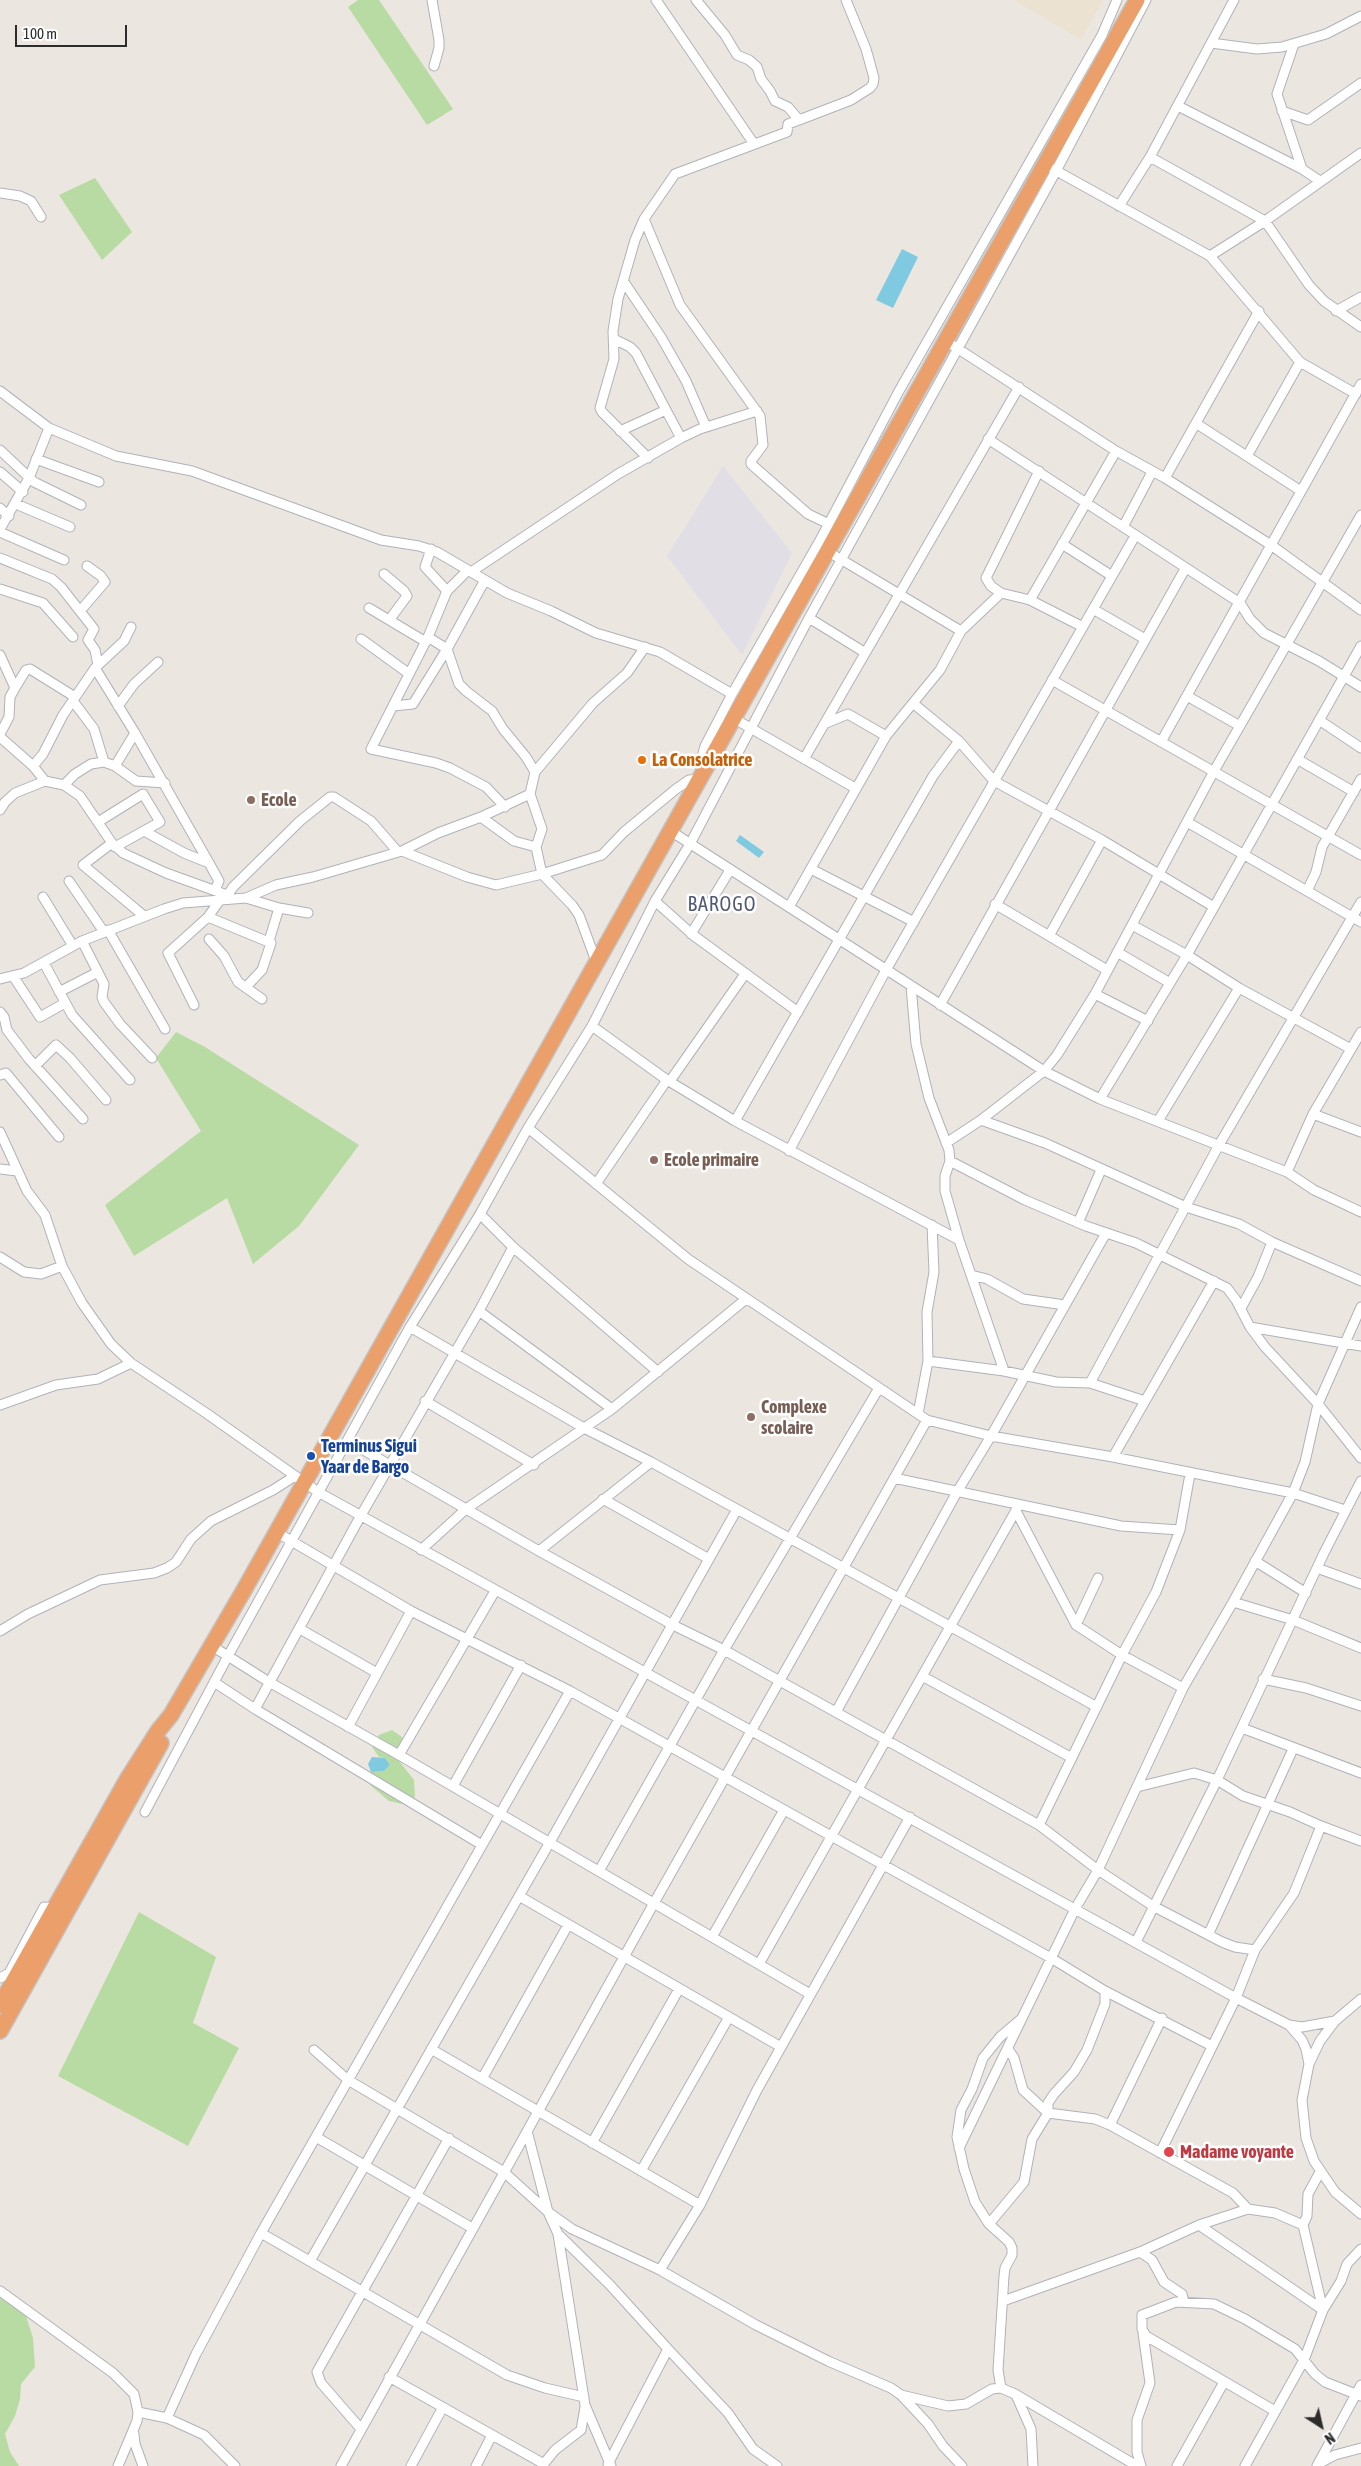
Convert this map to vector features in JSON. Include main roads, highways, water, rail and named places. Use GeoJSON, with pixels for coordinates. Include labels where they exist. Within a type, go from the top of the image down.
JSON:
{"type":"FeatureCollection","features":[{"type":"Feature","properties":{"kind":"highway"},"geometry":{"type":"LineString","coordinates":[[0,2005],[128,1778],[158,1731],[171,1715],[212,1646],[276,1532],[300,1479],[702,775],[827,551],[952,345],[1050,168],[1137,0]]}},
{"type":"Feature","properties":{"kind":"highway"},"geometry":{"type":"LineString","coordinates":[[0,2031],[165,1736],[171,1715]]}},
{"type":"Feature","properties":{"kind":"water"},"geometry":{"type":"Polygon","coordinates":[[[902,249],[918,257],[893,308],[876,300],[902,249]]]}},
{"type":"Feature","properties":{"kind":"water"},"geometry":{"type":"Polygon","coordinates":[[[740,835],[764,852],[759,858],[736,841],[740,835]]]}},
{"type":"Feature","properties":{"kind":"water"},"geometry":{"type":"Polygon","coordinates":[[[372,1757],[385,1758],[390,1765],[384,1771],[371,1772],[368,1764],[372,1757]]]}},
{"type":"Feature","properties":{"kind":"place","name":"La Consolatrice"},"geometry":{"type":"Point","coordinates":[642,760]}},
{"type":"Feature","properties":{"kind":"place","name":"Ecole"},"geometry":{"type":"Point","coordinates":[251,800]}},
{"type":"Feature","properties":{"kind":"place","name":"Ecole primaire"},"geometry":{"type":"Point","coordinates":[654,1160]}},
{"type":"Feature","properties":{"kind":"place","name":"Complexe scolaire"},"geometry":{"type":"Point","coordinates":[751,1417]}},
{"type":"Feature","properties":{"kind":"place","name":"Terminus Sigui Yaar de Bargo"},"geometry":{"type":"Point","coordinates":[311,1456]}},
{"type":"Feature","properties":{"kind":"place","name":"Madame voyante"},"geometry":{"type":"Point","coordinates":[1169,2152]}},
{"type":"Feature","properties":{"kind":"district","name":"BAROGO"},"geometry":{"type":"Point","coordinates":[722,905]}}]}
